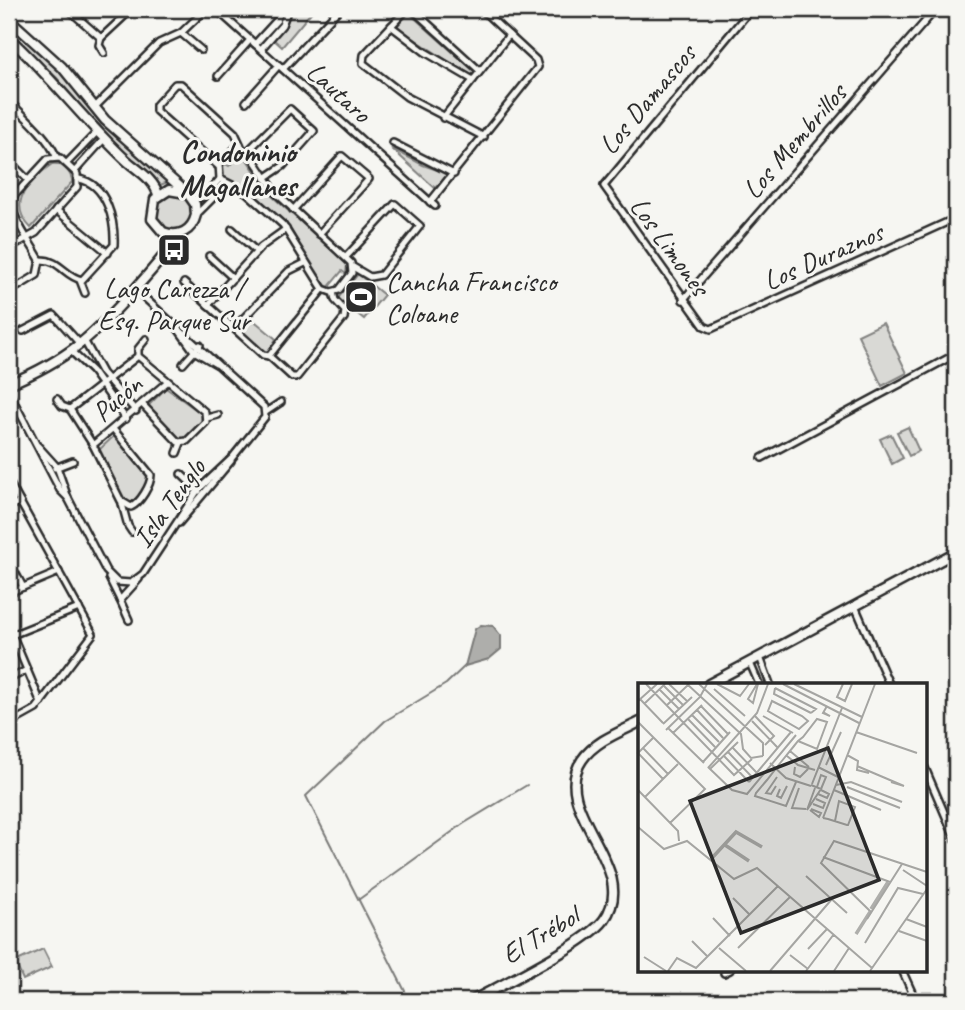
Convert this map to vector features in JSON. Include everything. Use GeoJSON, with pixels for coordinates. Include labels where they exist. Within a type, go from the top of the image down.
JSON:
{"type":"FeatureCollection","features":[{"type":"Feature","properties":{"kind":"street"},"geometry":{"type":"LineString","coordinates":[[104,53],[99,45],[101,38],[132,9]]}},
{"type":"Feature","properties":{"kind":"street"},"geometry":{"type":"LineString","coordinates":[[94,108],[161,41],[181,33],[206,9]]}},
{"type":"Feature","properties":{"kind":"street","name":"Lautaro"},"geometry":{"type":"LineString","coordinates":[[216,9],[433,204],[454,174]]}},
{"type":"Feature","properties":{"kind":"street"},"geometry":{"type":"LineString","coordinates":[[218,76],[277,20],[281,9]]}},
{"type":"Feature","properties":{"kind":"street"},"geometry":{"type":"LineString","coordinates":[[261,50],[284,22],[288,9]]}},
{"type":"Feature","properties":{"kind":"street"},"geometry":{"type":"LineString","coordinates":[[246,102],[339,9]]}},
{"type":"Feature","properties":{"kind":"street"},"geometry":{"type":"LineString","coordinates":[[480,71],[406,9],[365,55],[363,63],[389,85],[443,118],[484,137]]}},
{"type":"Feature","properties":{"kind":"street"},"geometry":{"type":"LineString","coordinates":[[393,143],[454,174],[538,67],[536,60],[481,9]]}},
{"type":"Feature","properties":{"kind":"street","name":"Los Damascos"},"geometry":{"type":"LineString","coordinates":[[604,186],[751,9]]}},
{"type":"Feature","properties":{"kind":"street","name":"Los Membrillos"},"geometry":{"type":"LineString","coordinates":[[683,300],[936,9]]}},
{"type":"Feature","properties":{"kind":"street"},"geometry":{"type":"LineString","coordinates":[[71,10],[101,38]]}},
{"type":"Feature","properties":{"kind":"street"},"geometry":{"type":"LineString","coordinates":[[9,19],[62,67],[94,108],[189,196],[196,215]]}},
{"type":"Feature","properties":{"kind":"street"},"geometry":{"type":"LineString","coordinates":[[391,26],[425,52],[473,80]]}},
{"type":"Feature","properties":{"kind":"street"},"geometry":{"type":"LineString","coordinates":[[181,33],[201,50]]}},
{"type":"Feature","properties":{"kind":"street"},"geometry":{"type":"LineString","coordinates":[[443,118],[509,35]]}},
{"type":"Feature","properties":{"kind":"street"},"geometry":{"type":"LineString","coordinates":[[9,38],[50,76],[100,136],[152,182],[159,195]]}},
{"type":"Feature","properties":{"kind":"street"},"geometry":{"type":"LineString","coordinates":[[333,292],[323,289],[286,229],[246,192],[220,179],[218,166],[156,111],[156,105],[177,83],[235,133],[241,146],[248,151],[265,178],[293,210],[353,267],[373,278],[381,275],[420,226],[396,204],[345,257]]}},
{"type":"Feature","properties":{"kind":"street"},"geometry":{"type":"LineString","coordinates":[[9,248],[28,237],[56,210],[77,187],[79,179],[75,171],[56,156],[52,148],[10,104]]}},
{"type":"Feature","properties":{"kind":"street"},"geometry":{"type":"LineString","coordinates":[[248,151],[290,109],[314,131],[283,166],[265,178]]}},
{"type":"Feature","properties":{"kind":"street"},"geometry":{"type":"LineString","coordinates":[[67,163],[100,136]]}},
{"type":"Feature","properties":{"kind":"street"},"geometry":{"type":"LineString","coordinates":[[75,171],[100,136]]}},
{"type":"Feature","properties":{"kind":"street"},"geometry":{"type":"LineString","coordinates":[[218,166],[232,149],[241,146]]}},
{"type":"Feature","properties":{"kind":"street"},"geometry":{"type":"LineString","coordinates":[[9,292],[37,275],[40,260],[10,204],[15,194],[48,159],[56,156]]}},
{"type":"Feature","properties":{"kind":"street"},"geometry":{"type":"LineString","coordinates":[[293,210],[342,156],[369,179],[319,234]]}},
{"type":"Feature","properties":{"kind":"street"},"geometry":{"type":"LineString","coordinates":[[9,162],[28,180]]}},
{"type":"Feature","properties":{"kind":"street"},"geometry":{"type":"LineString","coordinates":[[79,179],[86,180],[109,203],[115,242],[108,253],[80,280]]}},
{"type":"Feature","properties":{"kind":"street"},"geometry":{"type":"LineString","coordinates":[[160,261],[166,241],[163,232],[154,224],[151,213],[159,195],[172,189],[189,196],[204,197],[220,179]]}},
{"type":"Feature","properties":{"kind":"street"},"geometry":{"type":"LineString","coordinates":[[9,384],[72,352],[83,343],[135,289],[179,234],[190,228],[196,215],[227,184]]}},
{"type":"Feature","properties":{"kind":"street","name":"Los Limones"},"geometry":{"type":"LineString","coordinates":[[604,186],[683,300],[707,329]]}},
{"type":"Feature","properties":{"kind":"street"},"geometry":{"type":"LineString","coordinates":[[56,210],[108,253]]}},
{"type":"Feature","properties":{"kind":"street","name":"Los Duraznos"},"geometry":{"type":"LineString","coordinates":[[707,329],[804,289],[956,218]]}},
{"type":"Feature","properties":{"kind":"street"},"geometry":{"type":"LineString","coordinates":[[232,229],[256,251]]}},
{"type":"Feature","properties":{"kind":"street"},"geometry":{"type":"LineString","coordinates":[[208,305],[256,251],[286,229]]}},
{"type":"Feature","properties":{"kind":"street"},"geometry":{"type":"LineString","coordinates":[[163,232],[179,234]]}},
{"type":"Feature","properties":{"kind":"street"},"geometry":{"type":"LineString","coordinates":[[209,256],[233,278]]}},
{"type":"Feature","properties":{"kind":"street"},"geometry":{"type":"LineString","coordinates":[[40,260],[55,262],[80,280],[85,293]]}},
{"type":"Feature","properties":{"kind":"street"},"geometry":{"type":"LineString","coordinates":[[235,327],[289,271],[305,263]]}},
{"type":"Feature","properties":{"kind":"street"},"geometry":{"type":"LineString","coordinates":[[333,292],[351,274],[353,267]]}},
{"type":"Feature","properties":{"kind":"street"},"geometry":{"type":"LineString","coordinates":[[184,283],[255,348],[295,378],[344,318],[344,309],[335,300],[333,292]]}},
{"type":"Feature","properties":{"kind":"street"},"geometry":{"type":"LineString","coordinates":[[135,289],[200,345],[265,409]]}},
{"type":"Feature","properties":{"kind":"street"},"geometry":{"type":"LineString","coordinates":[[268,356],[323,289]]}},
{"type":"Feature","properties":{"kind":"street"},"geometry":{"type":"LineString","coordinates":[[23,331],[54,315],[83,343],[109,381],[136,411]]}},
{"type":"Feature","properties":{"kind":"street"},"geometry":{"type":"LineString","coordinates":[[176,326],[194,351],[219,365]]}},
{"type":"Feature","properties":{"kind":"street"},"geometry":{"type":"LineString","coordinates":[[57,399],[64,408],[70,409],[103,386],[138,356],[138,349],[146,339]]}},
{"type":"Feature","properties":{"kind":"street"},"geometry":{"type":"LineString","coordinates":[[183,364],[200,345]]}},
{"type":"Feature","properties":{"kind":"street"},"geometry":{"type":"LineString","coordinates":[[72,352],[103,386],[126,419]]}},
{"type":"Feature","properties":{"kind":"street"},"geometry":{"type":"LineString","coordinates":[[762,458],[956,354]]}},
{"type":"Feature","properties":{"kind":"street"},"geometry":{"type":"LineString","coordinates":[[138,356],[167,383],[205,412],[205,424],[181,443],[177,453]]}},
{"type":"Feature","properties":{"kind":"street","name":"Pucón"},"geometry":{"type":"LineString","coordinates":[[93,445],[167,383]]}},
{"type":"Feature","properties":{"kind":"street"},"geometry":{"type":"LineString","coordinates":[[9,392],[49,470],[68,498],[109,575],[129,620]]}},
{"type":"Feature","properties":{"kind":"street","name":"Isla Tenglo"},"geometry":{"type":"LineString","coordinates":[[109,575],[124,583],[139,578],[198,490],[232,458],[265,409],[281,402]]}},
{"type":"Feature","properties":{"kind":"street"},"geometry":{"type":"LineString","coordinates":[[144,405],[173,439],[181,443]]}},
{"type":"Feature","properties":{"kind":"street"},"geometry":{"type":"LineString","coordinates":[[70,409],[93,445],[128,517],[128,526],[132,532]]}},
{"type":"Feature","properties":{"kind":"street"},"geometry":{"type":"LineString","coordinates":[[207,418],[218,415]]}},
{"type":"Feature","properties":{"kind":"street"},"geometry":{"type":"LineString","coordinates":[[114,430],[154,473],[128,517]]}},
{"type":"Feature","properties":{"kind":"street"},"geometry":{"type":"LineString","coordinates":[[38,446],[57,467],[68,498]]}},
{"type":"Feature","properties":{"kind":"street"},"geometry":{"type":"LineString","coordinates":[[175,527],[232,458]]}},
{"type":"Feature","properties":{"kind":"street"},"geometry":{"type":"LineString","coordinates":[[49,470],[74,461]]}},
{"type":"Feature","properties":{"kind":"street"},"geometry":{"type":"LineString","coordinates":[[181,474],[203,495]]}},
{"type":"Feature","properties":{"kind":"street"},"geometry":{"type":"LineString","coordinates":[[9,482],[93,634],[33,712],[9,724]]}},
{"type":"Feature","properties":{"kind":"street"},"geometry":{"type":"LineString","coordinates":[[9,507],[20,502]]}},
{"type":"Feature","properties":{"kind":"street"},"geometry":{"type":"LineString","coordinates":[[122,504],[135,506]]}},
{"type":"Feature","properties":{"kind":"street"},"geometry":{"type":"LineString","coordinates":[[711,683],[956,552]]}},
{"type":"Feature","properties":{"kind":"street"},"geometry":{"type":"LineString","coordinates":[[9,561],[23,587]]}},
{"type":"Feature","properties":{"kind":"street"},"geometry":{"type":"LineString","coordinates":[[9,593],[60,572]]}},
{"type":"Feature","properties":{"kind":"street"},"geometry":{"type":"LineString","coordinates":[[120,600],[125,598],[139,578]]}},
{"type":"Feature","properties":{"kind":"street"},"geometry":{"type":"LineString","coordinates":[[855,606],[889,683]]}},
{"type":"Feature","properties":{"kind":"street"},"geometry":{"type":"LineString","coordinates":[[12,635],[79,608]]}},
{"type":"Feature","properties":{"kind":"street"},"geometry":{"type":"LineString","coordinates":[[9,627],[41,702]]}},
{"type":"Feature","properties":{"kind":"street"},"geometry":{"type":"LineString","coordinates":[[760,657],[770,683]]}},
{"type":"Feature","properties":{"kind":"street"},"geometry":{"type":"LineString","coordinates":[[750,663],[759,683]]}},
{"type":"Feature","properties":{"kind":"street"},"geometry":{"type":"LineString","coordinates":[[9,679],[27,670]]}},
{"type":"Feature","properties":{"kind":"street","name":"El Trébol"},"geometry":{"type":"LineString","coordinates":[[472,1001],[589,934],[606,918],[612,902],[612,881],[578,802],[576,774],[590,751],[638,723]]}},
{"type":"Feature","properties":{"kind":"street"},"geometry":{"type":"LineString","coordinates":[[926,770],[956,840]]}},
{"type":"Feature","properties":{"kind":"street"},"geometry":{"type":"LineString","coordinates":[[903,972],[916,1001]]}},
{"type":"Feature","properties":{"kind":"shaded area"},"geometry":{"type":"Polygon","coordinates":[[[291,9],[314,9],[282,47],[273,39],[287,22],[291,9]]]}},
{"type":"Feature","properties":{"kind":"shaded area"},"geometry":{"type":"Polygon","coordinates":[[[409,13],[475,72],[471,76],[396,27],[409,13]]]}},
{"type":"Feature","properties":{"kind":"shaded area"},"geometry":{"type":"Polygon","coordinates":[[[9,23],[66,77],[104,124],[168,182],[160,185],[108,138],[57,78],[9,33],[9,23]]]}},
{"type":"Feature","properties":{"kind":"shaded area"},"geometry":{"type":"Polygon","coordinates":[[[391,148],[423,165],[449,174],[435,188],[391,148]]]}},
{"type":"Feature","properties":{"kind":"shaded area"},"geometry":{"type":"Polygon","coordinates":[[[241,151],[271,195],[347,264],[346,274],[342,271],[328,288],[311,266],[290,228],[247,188],[223,177],[221,169],[224,163],[229,166],[238,157],[234,152],[241,151]]]}},
{"type":"Feature","properties":{"kind":"shaded area"},"geometry":{"type":"Polygon","coordinates":[[[52,164],[66,169],[72,182],[31,228],[20,210],[21,201],[29,185],[52,164]]]}},
{"type":"Feature","properties":{"kind":"shaded area"},"geometry":{"type":"Polygon","coordinates":[[[174,193],[187,199],[193,212],[187,225],[174,231],[161,225],[155,212],[161,199],[174,193]]]}},
{"type":"Feature","properties":{"kind":"shaded area"},"geometry":{"type":"Polygon","coordinates":[[[358,274],[384,295],[364,319],[338,298],[358,274]]]}},
{"type":"Feature","properties":{"kind":"shaded area"},"geometry":{"type":"Polygon","coordinates":[[[250,317],[276,339],[267,355],[239,333],[250,317]]]}},
{"type":"Feature","properties":{"kind":"shaded area"},"geometry":{"type":"Polygon","coordinates":[[[883,323],[907,373],[882,386],[858,335],[883,323]]]}},
{"type":"Feature","properties":{"kind":"shaded area"},"geometry":{"type":"Polygon","coordinates":[[[166,388],[202,414],[201,423],[183,439],[173,435],[148,406],[166,388]]]}},
{"type":"Feature","properties":{"kind":"shaded area"},"geometry":{"type":"Polygon","coordinates":[[[908,427],[919,451],[909,456],[897,432],[908,427]]]}},
{"type":"Feature","properties":{"kind":"shaded area"},"geometry":{"type":"Polygon","coordinates":[[[891,434],[903,458],[892,464],[880,439],[891,434]]]}},
{"type":"Feature","properties":{"kind":"shaded area"},"geometry":{"type":"Polygon","coordinates":[[[115,435],[150,475],[137,501],[131,505],[123,501],[99,450],[115,435]]]}},
{"type":"Feature","properties":{"kind":"shaded area"},"geometry":{"type":"Polygon","coordinates":[[[481,625],[493,626],[501,636],[501,649],[489,659],[465,666],[475,629],[481,625]]]}},
{"type":"Feature","properties":{"kind":"shaded area"},"geometry":{"type":"Polygon","coordinates":[[[43,949],[52,967],[23,980],[15,962],[43,949]]]}},
{"type":"Feature","properties":{"kind":"waterway"},"geometry":{"type":"LineString","coordinates":[[410,1001],[306,796],[385,721],[446,684],[465,666]]}},
{"type":"Feature","properties":{"kind":"waterway"},"geometry":{"type":"LineString","coordinates":[[358,900],[463,824],[527,785]]}},
{"type":"Feature","properties":{"kind":"place","name":"Lago Carezza / Esq. Parque Sur"},"geometry":{"type":"Point","coordinates":[174,250]}},
{"type":"Feature","properties":{"kind":"place","name":"Cancha Francisco Coloane"},"geometry":{"type":"Point","coordinates":[361,297]}},
{"type":"Feature","properties":{"kind":"district","name":"Condominio Magallanes"},"geometry":{"type":"Point","coordinates":[238,169]}}]}
